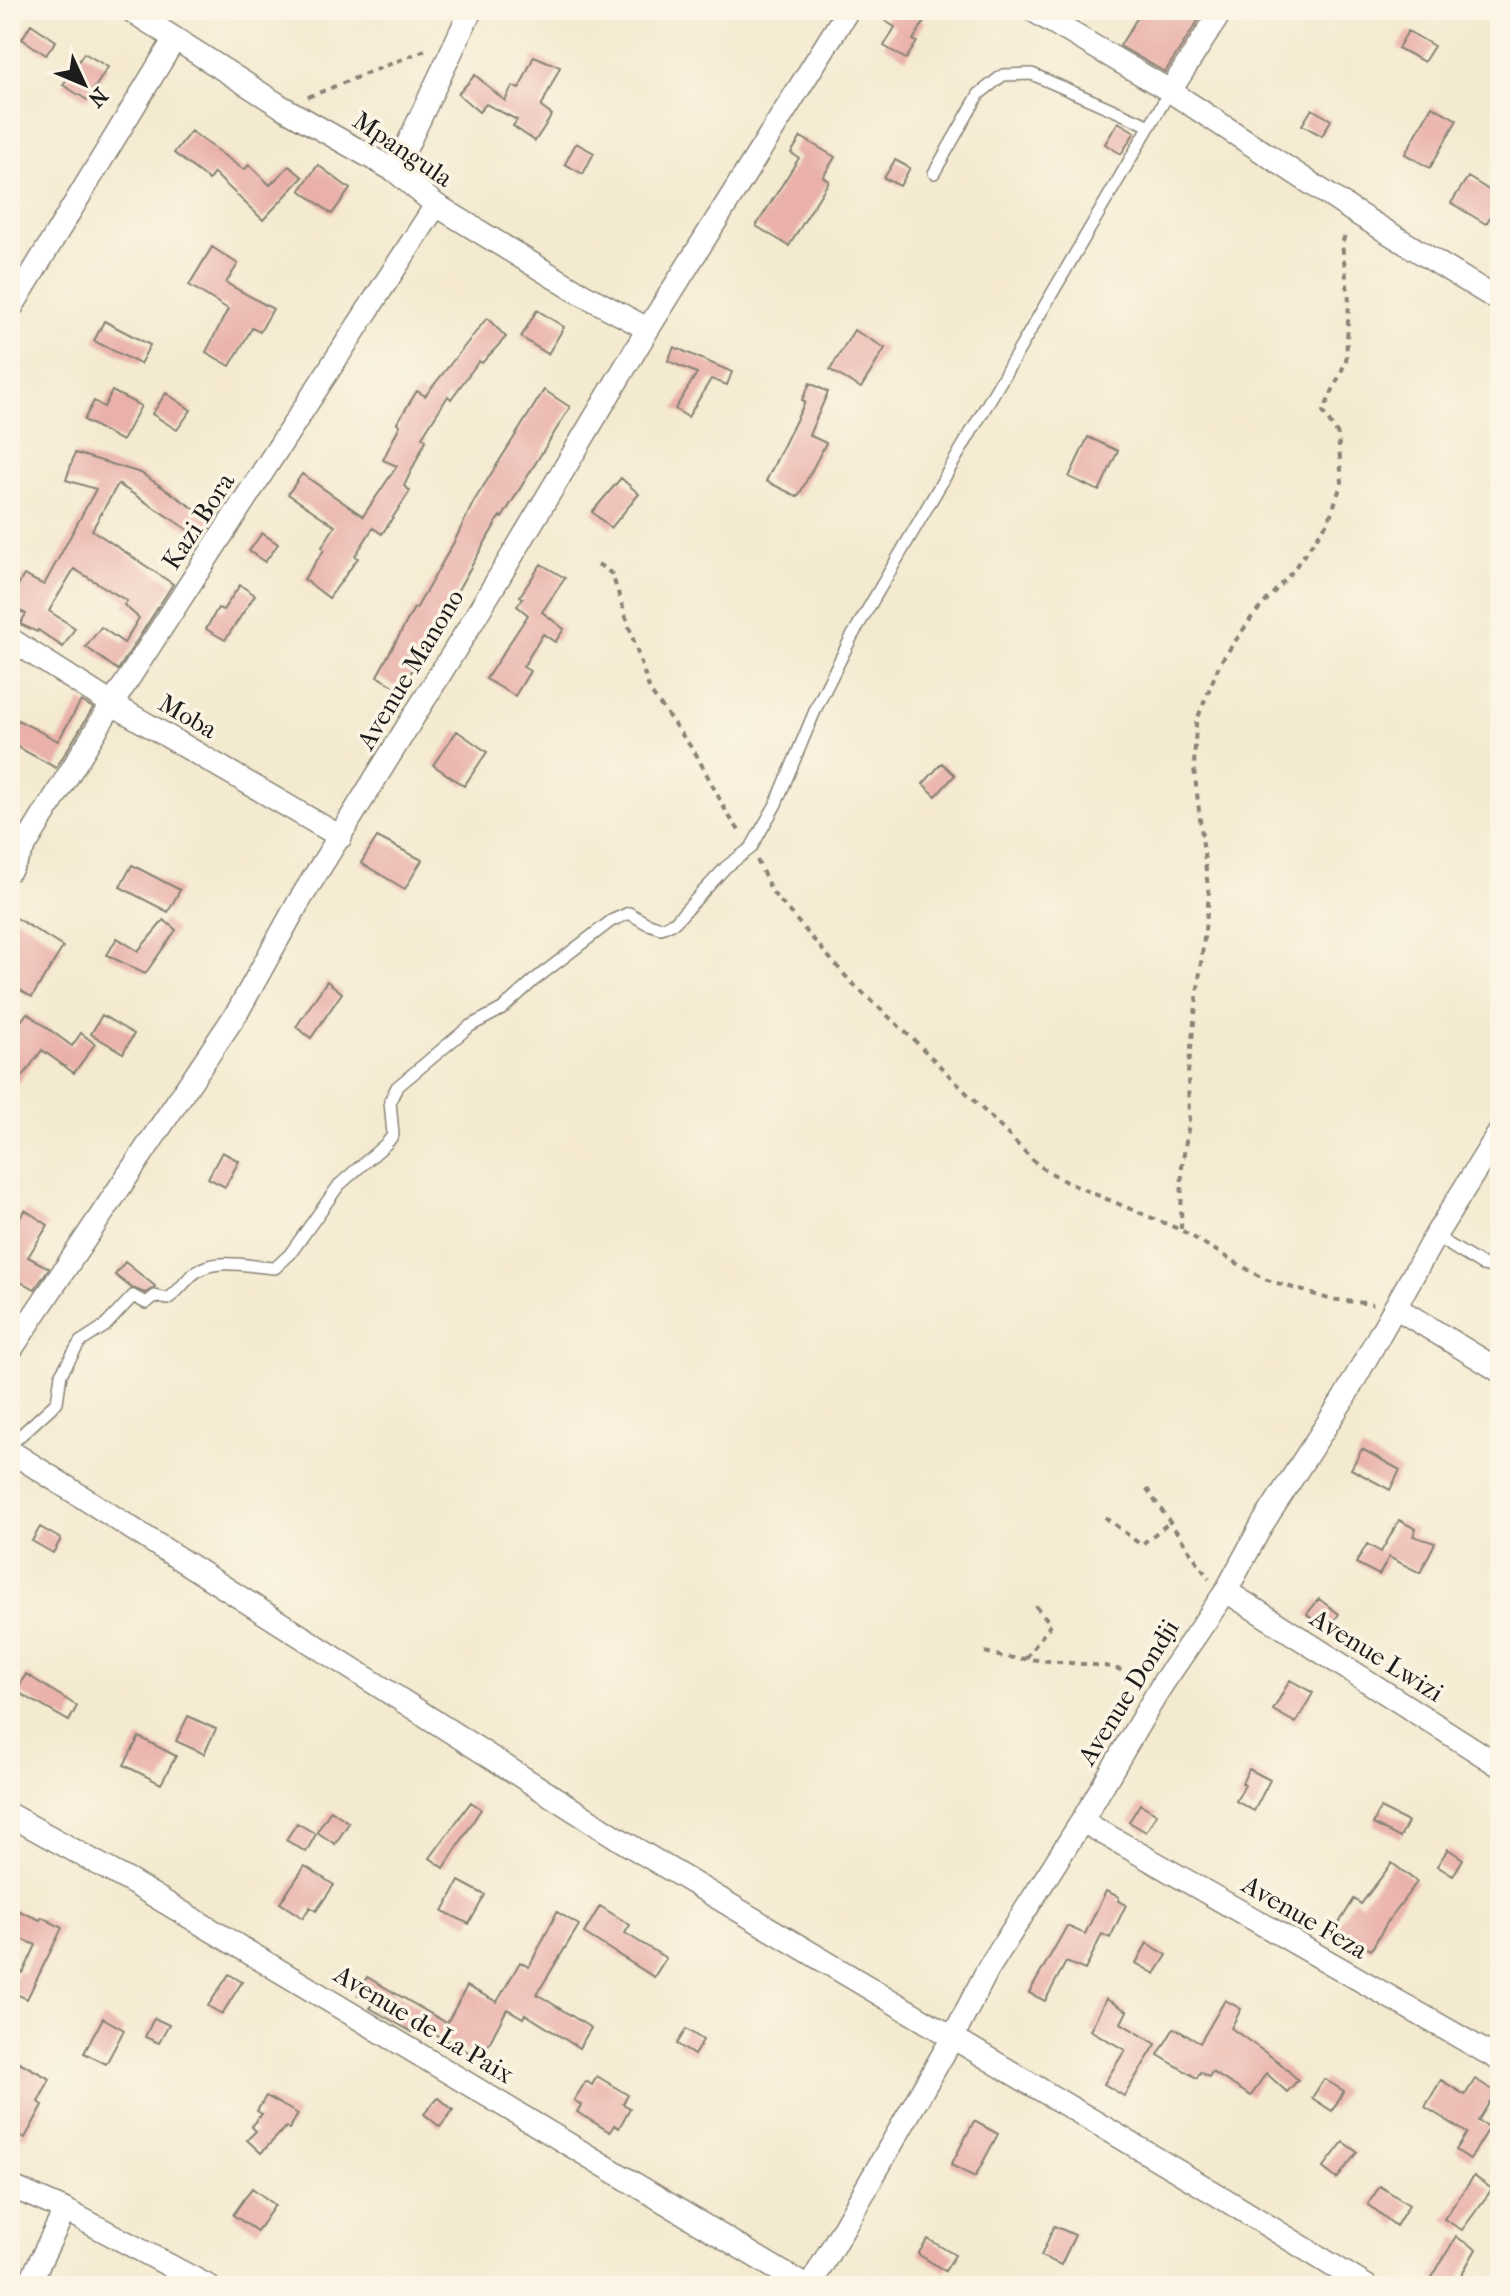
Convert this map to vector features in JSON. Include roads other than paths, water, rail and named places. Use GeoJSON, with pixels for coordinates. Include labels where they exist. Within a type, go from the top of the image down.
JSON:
{"type":"FeatureCollection","features":[{"type":"Feature","properties":{"kind":"street","name":"Mpangula"},"geometry":{"type":"LineString","coordinates":[[130,10],[282,107],[395,171],[436,205],[575,290],[648,329]]}},
{"type":"Feature","properties":{"kind":"street"},"geometry":{"type":"LineString","coordinates":[[395,171],[471,10]]}},
{"type":"Feature","properties":{"kind":"street","name":"Avenue Manono"},"geometry":{"type":"LineString","coordinates":[[10,1351],[19,1320],[238,1011],[298,903],[648,329],[848,10]]}},
{"type":"Feature","properties":{"kind":"street"},"geometry":{"type":"LineString","coordinates":[[1032,10],[1170,91],[1353,211],[1500,301]]}},
{"type":"Feature","properties":{"kind":"street"},"geometry":{"type":"LineString","coordinates":[[1170,91],[1222,10]]}},
{"type":"Feature","properties":{"kind":"street"},"geometry":{"type":"LineString","coordinates":[[10,310],[174,40]]}},
{"type":"Feature","properties":{"kind":"street","name":"Kazi Bora"},"geometry":{"type":"LineString","coordinates":[[10,870],[112,704],[436,205]]}},
{"type":"Feature","properties":{"kind":"street","name":"Moba"},"geometry":{"type":"LineString","coordinates":[[10,639],[112,704],[341,837]]}},
{"type":"Feature","properties":{"kind":"street","name":"Avenue Dondji"},"geometry":{"type":"LineString","coordinates":[[808,2286],[953,2037],[988,1969],[1082,1821],[1163,1683],[1226,1591],[1263,1523],[1344,1398],[1435,1236],[1500,1131]]}},
{"type":"Feature","properties":{"kind":"street"},"geometry":{"type":"LineString","coordinates":[[1395,1307],[1500,1371]]}},
{"type":"Feature","properties":{"kind":"street"},"geometry":{"type":"LineString","coordinates":[[10,1448],[624,1842],[1366,2286]]}},
{"type":"Feature","properties":{"kind":"street","name":"Avenue Lwizi"},"geometry":{"type":"LineString","coordinates":[[1226,1591],[1500,1766]]}},
{"type":"Feature","properties":{"kind":"street","name":"Avenue de La Paix"},"geometry":{"type":"LineString","coordinates":[[10,1815],[173,1906],[808,2286]]}},
{"type":"Feature","properties":{"kind":"street","name":"Avenue Feza"},"geometry":{"type":"LineString","coordinates":[[1082,1821],[1500,2060]]}},
{"type":"Feature","properties":{"kind":"street"},"geometry":{"type":"LineString","coordinates":[[10,2186],[65,2210],[208,2286]]}},
{"type":"Feature","properties":{"kind":"street"},"geometry":{"type":"LineString","coordinates":[[28,2286],[65,2210]]}},
{"type":"Feature","properties":{"kind":"lane"},"geometry":{"type":"LineString","coordinates":[[934,173],[979,94],[1003,75],[1032,74],[1150,126]]}},
{"type":"Feature","properties":{"kind":"lane"},"geometry":{"type":"LineString","coordinates":[[10,1448],[57,1402],[61,1374],[80,1342],[105,1326],[133,1296],[146,1303],[155,1296],[167,1299],[200,1269],[227,1264],[275,1268],[290,1254],[339,1185],[393,1135],[390,1101],[397,1087],[470,1026],[502,1009],[611,921],[629,913],[661,928],[675,922],[726,867],[751,848],[776,804],[817,706],[851,638],[1170,91]]}},
{"type":"Feature","properties":{"kind":"lane"},"geometry":{"type":"LineString","coordinates":[[1435,1236],[1482,1265],[1500,1269]]}}]}
